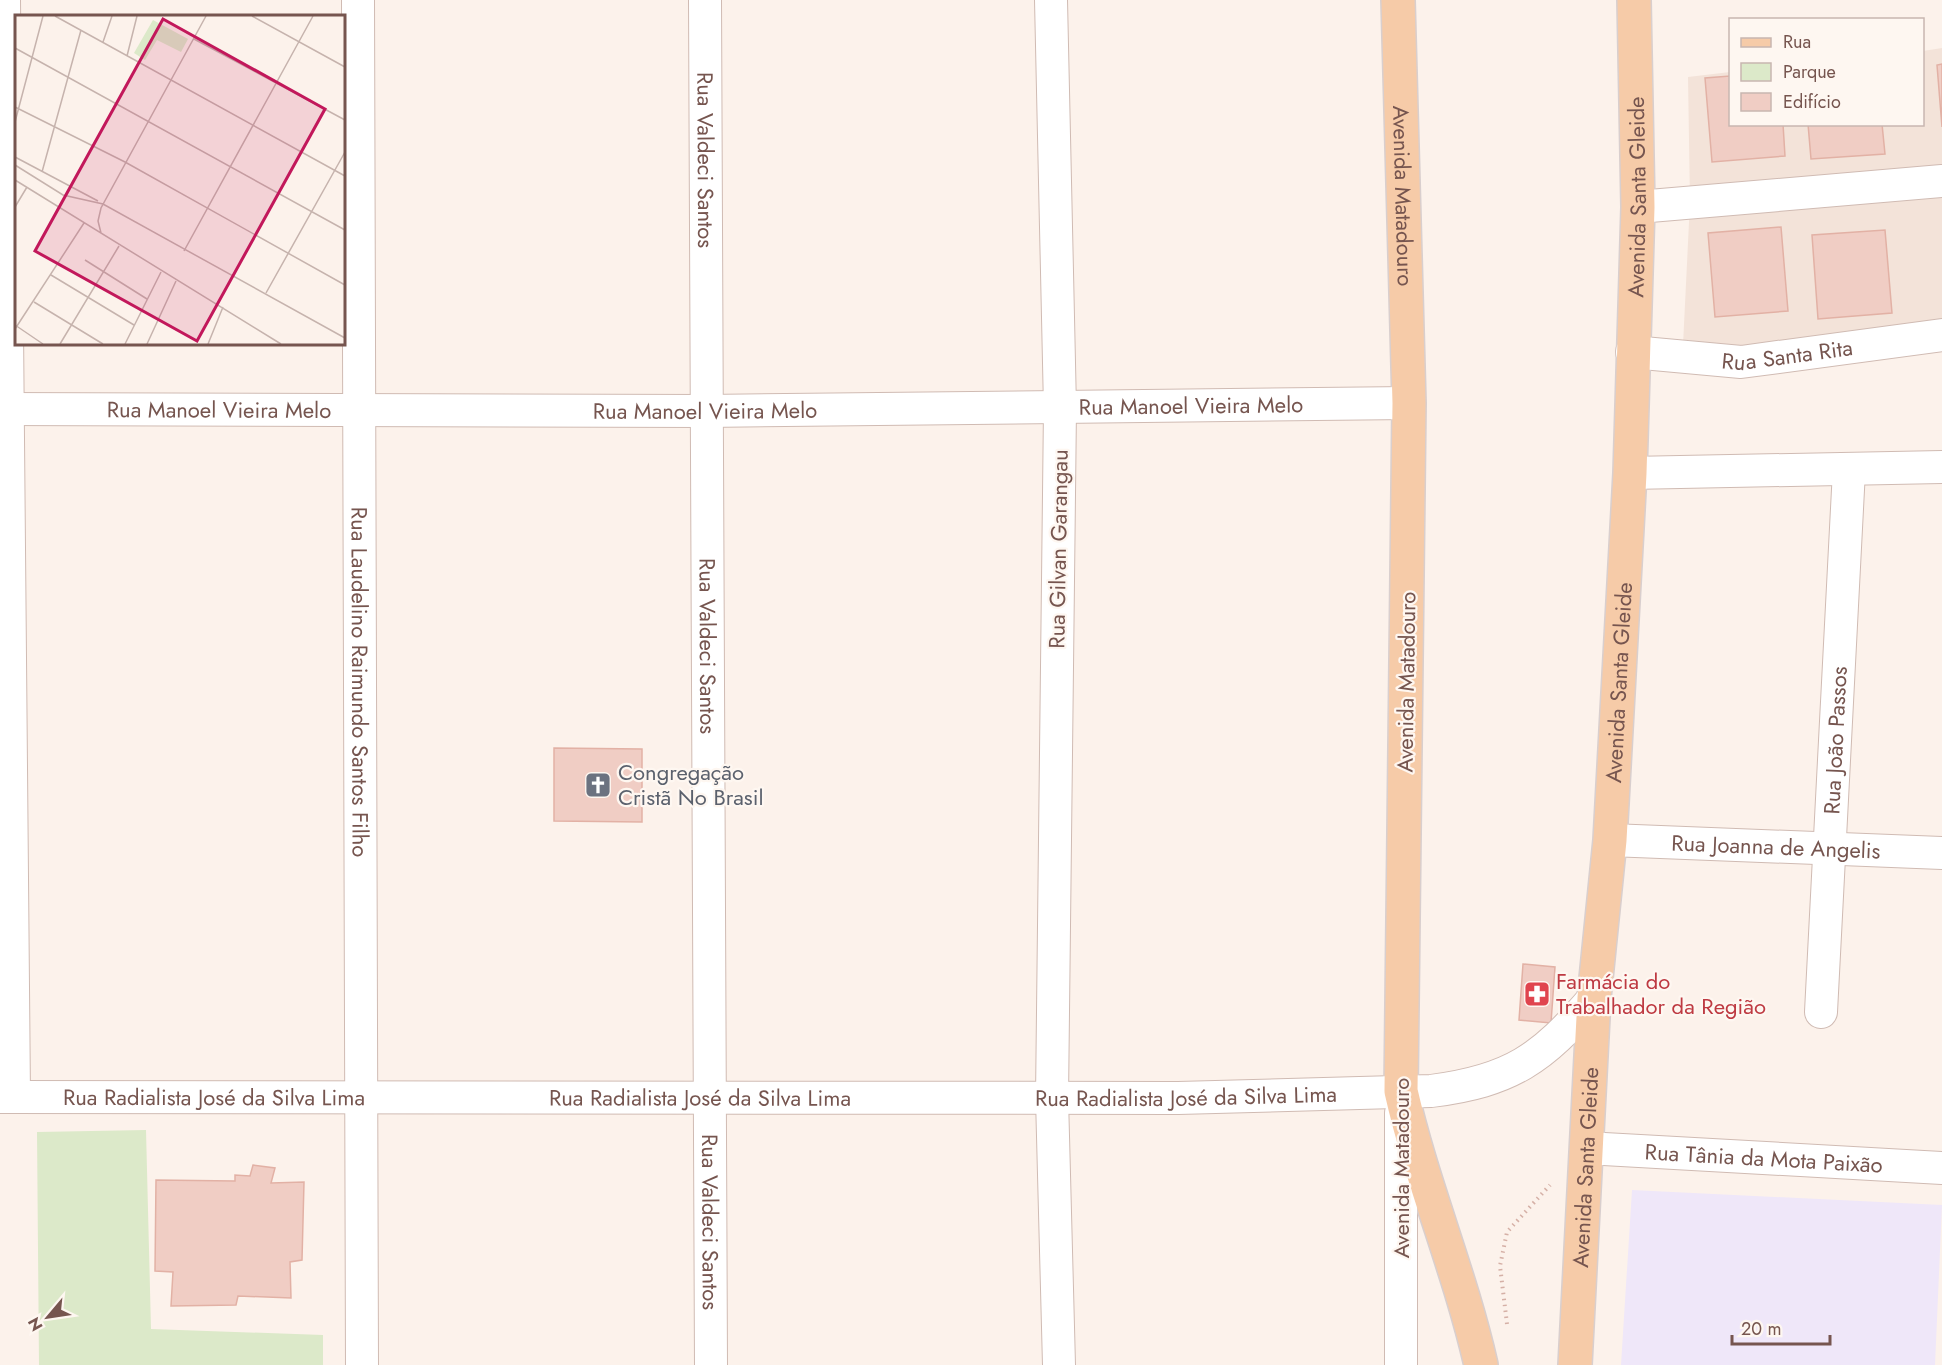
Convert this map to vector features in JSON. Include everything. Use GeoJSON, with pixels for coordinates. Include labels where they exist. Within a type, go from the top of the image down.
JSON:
{"type":"FeatureCollection","features":[{"type":"Feature","properties":{"kind":"main road","name":"Avenida Matadouro"},"geometry":{"type":"LineString","coordinates":[[1398,0],[1409,403],[1401,1091]]}},
{"type":"Feature","properties":{"kind":"main road","name":"Avenida Santa Gleide"},"geometry":{"type":"LineString","coordinates":[[1575,1365],[1594,998],[1610,840],[1630,473],[1638,207],[1634,0]]}},
{"type":"Feature","properties":{"kind":"main road"},"geometry":{"type":"LineString","coordinates":[[1401,1091],[1410,1133],[1436,1210],[1481,1365]]}},
{"type":"Feature","properties":{"kind":"street"},"geometry":{"type":"LineString","coordinates":[[4,0],[7,1097]]}},
{"type":"Feature","properties":{"kind":"street","name":"Rua Laudelino Raimundo Santos Filho"},"geometry":{"type":"LineString","coordinates":[[358,0],[362,1365]]}},
{"type":"Feature","properties":{"kind":"street","name":"Rua Valdeci Santos"},"geometry":{"type":"LineString","coordinates":[[705,0],[711,1365]]}},
{"type":"Feature","properties":{"kind":"street","name":"Rua Gilvan Garangau"},"geometry":{"type":"LineString","coordinates":[[1051,0],[1060,408],[1052,1098],[1059,1365]]}},
{"type":"Feature","properties":{"kind":"street"},"geometry":{"type":"LineString","coordinates":[[1638,207],[1942,181]]}},
{"type":"Feature","properties":{"kind":"street","name":"Rua Santa Rita"},"geometry":{"type":"LineString","coordinates":[[1632,352],[1741,362],[1942,335]]}},
{"type":"Feature","properties":{"kind":"street","name":"Rua Manoel Vieira Melo"},"geometry":{"type":"LineString","coordinates":[[4,410],[706,411],[1409,403]]}},
{"type":"Feature","properties":{"kind":"street"},"geometry":{"type":"LineString","coordinates":[[1630,473],[1942,467]]}},
{"type":"Feature","properties":{"kind":"street","name":"Rua João Passos"},"geometry":{"type":"LineString","coordinates":[[1821,1012],[1849,470]]}},
{"type":"Feature","properties":{"kind":"street","name":"Rua Joanna de Angelis"},"geometry":{"type":"LineString","coordinates":[[1610,840],[1942,853]]}},
{"type":"Feature","properties":{"kind":"street","name":"Rua Radialista José da Silva Lima"},"geometry":{"type":"LineString","coordinates":[[7,1097],[1178,1098],[1401,1091],[1468,1086],[1502,1076],[1547,1048],[1594,998]]}},
{"type":"Feature","properties":{"kind":"street","name":"Avenida Matadouro"},"geometry":{"type":"LineString","coordinates":[[1401,1091],[1401,1365]]}},
{"type":"Feature","properties":{"kind":"street","name":"Rua Tânia da Mota Paixão"},"geometry":{"type":"LineString","coordinates":[[1586,1148],[1942,1168]]}},
{"type":"Feature","properties":{"kind":"path"},"geometry":{"type":"LineString","coordinates":[[1508,1329],[1500,1266],[1507,1232],[1586,1148]]}},
{"type":"Feature","properties":{"kind":"shaded area"},"geometry":{"type":"Polygon","coordinates":[[[1942,48],[1942,329],[1747,355],[1683,345],[1690,202],[1688,77],[1729,72],[1729,126],[1924,126],[1924,51],[1942,48]]]}},
{"type":"Feature","properties":{"kind":"shaded area"},"geometry":{"type":"Polygon","coordinates":[[[1632,1190],[1942,1205],[1935,1365],[1621,1365],[1632,1190]]]}},
{"type":"Feature","properties":{"kind":"green space"},"geometry":{"type":"Polygon","coordinates":[[[146,1130],[151,1329],[323,1335],[323,1365],[39,1365],[37,1132],[146,1130]]]}},
{"type":"Feature","properties":{"kind":"building"},"geometry":{"type":"Polygon","coordinates":[[[1942,64],[1942,127],[1937,65],[1942,64]]]}},
{"type":"Feature","properties":{"kind":"building"},"geometry":{"type":"Polygon","coordinates":[[[1729,76],[1729,126],[1783,126],[1785,156],[1712,162],[1705,78],[1729,76]]]}},
{"type":"Feature","properties":{"kind":"building"},"geometry":{"type":"Polygon","coordinates":[[[1808,126],[1882,126],[1885,154],[1811,159],[1808,126]]]}},
{"type":"Feature","properties":{"kind":"building"},"geometry":{"type":"Polygon","coordinates":[[[1781,227],[1788,311],[1715,317],[1708,233],[1781,227]]]}},
{"type":"Feature","properties":{"kind":"building"},"geometry":{"type":"Polygon","coordinates":[[[1885,230],[1892,313],[1818,319],[1812,235],[1885,230]]]}},
{"type":"Feature","properties":{"kind":"building","name":"Congregação Cristã No Brasil"},"geometry":{"type":"Polygon","coordinates":[[[554,748],[642,749],[642,822],[554,821],[554,748]]]}},
{"type":"Feature","properties":{"kind":"building","name":"Farmácia do Trabalhador da Região"},"geometry":{"type":"Polygon","coordinates":[[[1523,964],[1555,967],[1551,1023],[1519,1020],[1523,964]]]}},
{"type":"Feature","properties":{"kind":"building"},"geometry":{"type":"Polygon","coordinates":[[[253,1165],[275,1168],[271,1183],[304,1182],[302,1260],[290,1262],[291,1298],[238,1296],[236,1305],[171,1306],[173,1272],[155,1271],[156,1180],[235,1181],[235,1175],[250,1176],[253,1165]]]}},
{"type":"Feature","properties":{"kind":"place","name":"Congregação Cristã No Brasil"},"geometry":{"type":"Point","coordinates":[598,785]}},
{"type":"Feature","properties":{"kind":"place","name":"Farmácia do Trabalhador da Região"},"geometry":{"type":"Point","coordinates":[1537,994]}}]}
